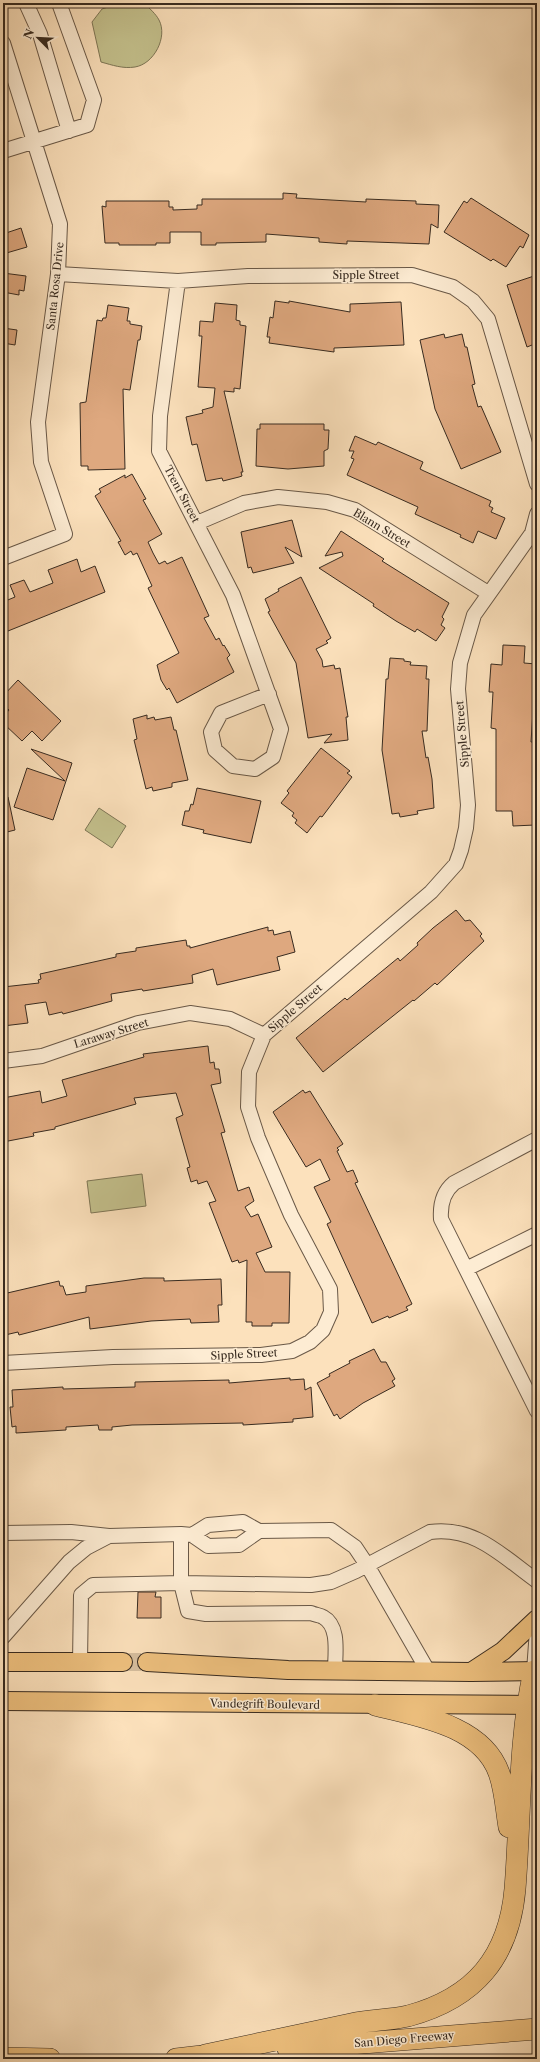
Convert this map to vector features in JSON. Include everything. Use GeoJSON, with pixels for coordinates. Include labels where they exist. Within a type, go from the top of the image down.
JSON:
{"type":"FeatureCollection","features":[{"type":"Feature","properties":{"kind":"highway"},"geometry":{"type":"LineString","coordinates":[[205,2055],[371,2020],[407,2016],[445,2004],[472,1985],[491,1966],[501,1946],[511,1918],[516,1864],[520,1781],[532,1705],[535,1671]]}},
{"type":"Feature","properties":{"kind":"highway"},"geometry":{"type":"LineString","coordinates":[[375,1705],[416,1715],[464,1732],[486,1752],[499,1772],[516,1864]]}},
{"type":"Feature","properties":{"kind":"highway","name":"San Diego Freeway"},"geometry":{"type":"LineString","coordinates":[[176,2059],[205,2055],[537,2029]]}},
{"type":"Feature","properties":{"kind":"highway"},"geometry":{"type":"LineString","coordinates":[[3,2058],[50,2059]]}},
{"type":"Feature","properties":{"kind":"main road"},"geometry":{"type":"LineString","coordinates":[[472,1672],[503,1651],[537,1619]]}},
{"type":"Feature","properties":{"kind":"main road"},"geometry":{"type":"LineString","coordinates":[[3,1662],[123,1662]]}},
{"type":"Feature","properties":{"kind":"main road"},"geometry":{"type":"LineString","coordinates":[[147,1662],[288,1670],[428,1672],[535,1671]]}},
{"type":"Feature","properties":{"kind":"main road","name":"Vandegrift Boulevard"},"geometry":{"type":"LineString","coordinates":[[3,1701],[532,1705]]}},
{"type":"Feature","properties":{"kind":"street"},"geometry":{"type":"LineString","coordinates":[[26,3],[40,34],[69,131]]}},
{"type":"Feature","properties":{"kind":"street"},"geometry":{"type":"LineString","coordinates":[[3,151],[87,125],[94,100],[59,3]]}},
{"type":"Feature","properties":{"kind":"street","name":"Santa Rosa Drive"},"geometry":{"type":"LineString","coordinates":[[3,43],[60,224],[58,274],[38,422],[41,462],[65,534],[3,558]]}},
{"type":"Feature","properties":{"kind":"street","name":"Sipple Street"},"geometry":{"type":"LineString","coordinates":[[58,274],[178,281],[248,276],[412,275],[453,287],[473,301],[488,319],[537,484]]}},
{"type":"Feature","properties":{"kind":"street","name":"Trent Street"},"geometry":{"type":"LineString","coordinates":[[178,281],[160,416],[160,451],[174,482],[197,523],[233,595],[269,694],[281,729],[273,757],[255,769],[233,766],[215,750],[211,732],[221,712],[269,694]]}},
{"type":"Feature","properties":{"kind":"street","name":"Blann Street"},"geometry":{"type":"LineString","coordinates":[[197,523],[244,502],[278,497],[327,502],[355,510],[488,593]]}},
{"type":"Feature","properties":{"kind":"street","name":"Sipple Street"},"geometry":{"type":"LineString","coordinates":[[3,1364],[113,1357],[261,1355],[292,1351],[310,1342],[323,1330],[331,1312],[330,1289],[291,1215],[258,1138],[248,1107],[249,1072],[264,1035],[431,892],[456,864],[466,828],[468,805],[458,689],[460,663],[474,615],[488,593],[532,533],[537,514]]}},
{"type":"Feature","properties":{"kind":"street","name":"Laraway Street"},"geometry":{"type":"LineString","coordinates":[[3,1061],[42,1056],[138,1023],[190,1013],[230,1019],[264,1035]]}},
{"type":"Feature","properties":{"kind":"street"},"geometry":{"type":"LineString","coordinates":[[537,1139],[454,1183],[444,1195],[441,1202],[441,1219],[537,1411]]}},
{"type":"Feature","properties":{"kind":"street"},"geometry":{"type":"LineString","coordinates":[[466,1269],[537,1234]]}},
{"type":"Feature","properties":{"kind":"street"},"geometry":{"type":"LineString","coordinates":[[3,1533],[71,1532],[109,1536],[187,1534],[208,1525],[243,1522],[259,1531],[332,1530],[355,1547],[367,1565],[428,1672]]}},
{"type":"Feature","properties":{"kind":"street"},"geometry":{"type":"LineString","coordinates":[[80,1662],[81,1595],[93,1585],[181,1583],[311,1585],[331,1582],[430,1532],[447,1530],[464,1533],[482,1541],[537,1581]]}},
{"type":"Feature","properties":{"kind":"street"},"geometry":{"type":"LineString","coordinates":[[187,1534],[208,1546],[239,1545],[259,1531]]}},
{"type":"Feature","properties":{"kind":"street"},"geometry":{"type":"LineString","coordinates":[[187,1534],[181,1583],[188,1611],[206,1614],[311,1614],[323,1617],[331,1624],[335,1640],[335,1670]]}},
{"type":"Feature","properties":{"kind":"street"},"geometry":{"type":"LineString","coordinates":[[3,1637],[69,1562],[86,1548],[109,1536]]}},
{"type":"Feature","properties":{"kind":"street"},"geometry":{"type":"LineString","coordinates":[[535,1671],[537,1630]]}},
{"type":"Feature","properties":{"kind":"shaded area"},"geometry":{"type":"Polygon","coordinates":[[[120,3],[144,3],[159,20],[162,34],[158,49],[148,61],[142,65],[135,67],[122,67],[101,62],[92,22],[102,9],[120,3]]]}},
{"type":"Feature","properties":{"kind":"shaded area"},"geometry":{"type":"Polygon","coordinates":[[[99,808],[126,826],[112,848],[85,830],[99,808]]]}},
{"type":"Feature","properties":{"kind":"shaded area"},"geometry":{"type":"Polygon","coordinates":[[[142,1174],[146,1206],[91,1213],[87,1181],[142,1174]]]}},
{"type":"Feature","properties":{"kind":"building"},"geometry":{"type":"Polygon","coordinates":[[[283,193],[297,194],[296,198],[366,202],[366,199],[416,201],[416,204],[439,205],[438,228],[431,224],[429,244],[347,241],[347,244],[319,242],[319,238],[266,234],[266,242],[216,243],[216,245],[201,245],[201,232],[170,232],[170,243],[156,243],[156,245],[119,245],[119,243],[105,243],[102,206],[106,207],[106,201],[169,201],[169,207],[173,207],[173,210],[197,209],[197,205],[202,205],[202,199],[283,199],[283,193]]]}},
{"type":"Feature","properties":{"kind":"building"},"geometry":{"type":"Polygon","coordinates":[[[471,198],[529,235],[523,248],[520,246],[506,267],[493,259],[491,261],[444,232],[464,201],[467,203],[471,198]]]}},
{"type":"Feature","properties":{"kind":"building"},"geometry":{"type":"Polygon","coordinates":[[[21,228],[27,247],[3,254],[3,234],[21,228]]]}},
{"type":"Feature","properties":{"kind":"building"},"geometry":{"type":"Polygon","coordinates":[[[3,273],[26,276],[24,291],[19,290],[19,295],[3,292],[3,273]]]}},
{"type":"Feature","properties":{"kind":"building"},"geometry":{"type":"Polygon","coordinates":[[[537,275],[537,343],[527,347],[507,285],[537,275]]]}},
{"type":"Feature","properties":{"kind":"building"},"geometry":{"type":"Polygon","coordinates":[[[275,301],[289,303],[289,301],[350,312],[350,304],[401,302],[404,345],[334,348],[334,352],[269,343],[270,337],[267,337],[270,317],[273,318],[275,301]]]}},
{"type":"Feature","properties":{"kind":"building"},"geometry":{"type":"Polygon","coordinates":[[[215,303],[237,305],[236,320],[240,321],[240,325],[246,326],[240,389],[234,388],[234,392],[224,391],[243,472],[241,472],[242,476],[223,481],[222,478],[206,481],[197,444],[192,445],[186,417],[203,413],[202,410],[213,407],[215,388],[198,387],[202,336],[199,336],[200,321],[213,322],[215,303]]]}},
{"type":"Feature","properties":{"kind":"building"},"geometry":{"type":"Polygon","coordinates":[[[108,305],[129,308],[127,321],[130,321],[130,324],[142,326],[140,340],[138,340],[130,390],[123,389],[125,469],[88,470],[88,466],[81,466],[80,403],[86,402],[97,320],[102,321],[103,318],[106,318],[108,305]]]}},
{"type":"Feature","properties":{"kind":"building"},"geometry":{"type":"Polygon","coordinates":[[[3,328],[17,330],[15,345],[3,343],[3,328]]]}},
{"type":"Feature","properties":{"kind":"building"},"geometry":{"type":"Polygon","coordinates":[[[444,334],[445,338],[462,334],[465,347],[467,347],[475,384],[472,385],[478,407],[481,406],[501,452],[461,469],[435,409],[420,340],[444,334]]]}},
{"type":"Feature","properties":{"kind":"building"},"geometry":{"type":"Polygon","coordinates":[[[260,424],[324,424],[324,430],[329,430],[328,449],[324,451],[324,466],[288,469],[256,466],[257,429],[260,429],[260,424]]]}},
{"type":"Feature","properties":{"kind":"building"},"geometry":{"type":"Polygon","coordinates":[[[355,436],[376,445],[378,442],[423,462],[420,469],[491,501],[489,506],[493,508],[491,512],[505,518],[496,539],[478,531],[473,543],[460,537],[461,535],[415,514],[418,507],[347,475],[354,459],[351,458],[354,451],[349,451],[355,436]]]}},
{"type":"Feature","properties":{"kind":"building"},"geometry":{"type":"Polygon","coordinates":[[[132,474],[146,499],[143,500],[162,534],[148,542],[153,553],[159,564],[165,561],[167,564],[182,557],[209,616],[204,618],[216,640],[219,638],[230,655],[227,658],[234,672],[177,703],[169,688],[167,690],[161,680],[157,665],[179,653],[148,588],[152,586],[137,553],[133,555],[131,551],[125,555],[118,542],[121,541],[95,496],[101,492],[99,489],[125,475],[125,478],[132,474]]]}},
{"type":"Feature","properties":{"kind":"building"},"geometry":{"type":"Polygon","coordinates":[[[292,520],[302,557],[285,547],[294,563],[253,573],[251,567],[248,568],[241,532],[292,520]]]}},
{"type":"Feature","properties":{"kind":"building"},"geometry":{"type":"Polygon","coordinates":[[[341,531],[384,559],[382,561],[449,603],[442,617],[444,619],[441,625],[445,628],[436,641],[417,629],[415,632],[396,621],[373,606],[374,604],[319,568],[343,556],[342,552],[325,556],[341,531]]]}},
{"type":"Feature","properties":{"kind":"building"},"geometry":{"type":"Polygon","coordinates":[[[77,559],[81,572],[95,566],[105,592],[3,633],[3,602],[15,597],[10,585],[24,580],[30,592],[53,583],[48,570],[77,559]]]}},
{"type":"Feature","properties":{"kind":"building"},"geometry":{"type":"Polygon","coordinates":[[[301,577],[331,638],[326,641],[328,643],[316,649],[322,660],[323,667],[334,665],[335,669],[340,668],[348,717],[346,717],[348,740],[324,743],[332,734],[308,738],[296,663],[268,612],[270,611],[265,599],[279,591],[278,589],[301,577]]]}},
{"type":"Feature","properties":{"kind":"building"},"geometry":{"type":"Polygon","coordinates":[[[503,645],[525,646],[524,663],[536,664],[531,742],[534,742],[534,780],[537,780],[537,810],[534,810],[535,825],[513,826],[512,811],[496,811],[496,729],[491,728],[493,692],[489,692],[491,664],[502,665],[503,645]]]}},
{"type":"Feature","properties":{"kind":"building"},"geometry":{"type":"Polygon","coordinates":[[[390,658],[404,659],[404,661],[411,662],[410,665],[427,666],[426,679],[429,679],[427,731],[422,731],[426,758],[428,757],[432,779],[434,808],[417,811],[418,814],[400,817],[399,813],[392,814],[382,750],[386,679],[388,679],[390,658]]]}},
{"type":"Feature","properties":{"kind":"building"},"geometry":{"type":"Polygon","coordinates":[[[18,680],[61,721],[42,741],[32,731],[22,741],[3,723],[3,717],[9,710],[3,704],[3,696],[18,680]]]}},
{"type":"Feature","properties":{"kind":"building"},"geometry":{"type":"Polygon","coordinates":[[[147,715],[147,719],[154,717],[155,720],[171,717],[174,730],[176,730],[188,780],[172,783],[172,787],[153,791],[152,787],[146,789],[134,740],[137,739],[133,719],[147,715]]]}},
{"type":"Feature","properties":{"kind":"building"},"geometry":{"type":"Polygon","coordinates":[[[321,748],[350,771],[347,773],[352,777],[322,817],[320,816],[307,833],[295,823],[297,820],[292,816],[294,813],[281,803],[289,793],[287,791],[321,748]]]}},
{"type":"Feature","properties":{"kind":"building"},"geometry":{"type":"Polygon","coordinates":[[[31,749],[72,763],[53,820],[14,807],[27,768],[65,781],[31,749]]]}},
{"type":"Feature","properties":{"kind":"building"},"geometry":{"type":"Polygon","coordinates":[[[197,788],[261,801],[251,843],[203,833],[204,830],[182,825],[185,811],[189,811],[191,804],[193,805],[197,788]]]}},
{"type":"Feature","properties":{"kind":"building"},"geometry":{"type":"Polygon","coordinates":[[[8,797],[15,830],[3,833],[3,798],[8,797]]]}},
{"type":"Feature","properties":{"kind":"building"},"geometry":{"type":"Polygon","coordinates":[[[456,910],[465,921],[470,920],[482,934],[480,936],[484,941],[437,985],[435,983],[323,1072],[296,1038],[345,998],[347,1000],[398,958],[400,961],[418,945],[417,943],[433,928],[456,910]]]}},
{"type":"Feature","properties":{"kind":"building"},"geometry":{"type":"Polygon","coordinates":[[[268,927],[268,931],[273,930],[274,935],[290,931],[295,952],[277,957],[280,970],[217,985],[213,969],[192,975],[193,983],[143,991],[142,989],[111,994],[112,1001],[63,1014],[62,1012],[49,1015],[46,1002],[25,1005],[28,1023],[3,1026],[3,987],[39,983],[38,980],[41,979],[40,974],[116,957],[116,954],[136,951],[136,948],[186,940],[187,946],[190,946],[190,948],[268,927]]]}},
{"type":"Feature","properties":{"kind":"building"},"geometry":{"type":"Polygon","coordinates":[[[208,1046],[210,1063],[214,1062],[215,1069],[219,1069],[221,1083],[211,1085],[225,1132],[221,1133],[238,1191],[249,1187],[254,1201],[245,1207],[251,1217],[258,1214],[272,1247],[256,1253],[265,1272],[290,1272],[289,1323],[272,1323],[272,1326],[252,1326],[252,1322],[246,1322],[247,1260],[239,1263],[238,1260],[232,1262],[209,1203],[216,1201],[207,1181],[198,1184],[197,1180],[191,1182],[187,1168],[190,1167],[176,1118],[183,1115],[176,1093],[134,1098],[136,1104],[55,1127],[55,1129],[33,1133],[34,1136],[3,1142],[3,1098],[40,1091],[42,1103],[67,1096],[62,1080],[144,1057],[143,1054],[208,1046]]]}},
{"type":"Feature","properties":{"kind":"building"},"geometry":{"type":"Polygon","coordinates":[[[303,1090],[305,1093],[310,1091],[343,1144],[337,1148],[339,1150],[337,1151],[347,1172],[353,1170],[358,1182],[355,1183],[412,1304],[406,1307],[408,1310],[372,1323],[327,1224],[331,1222],[314,1187],[330,1180],[320,1159],[306,1167],[273,1112],[303,1090]]]}},
{"type":"Feature","properties":{"kind":"building"},"geometry":{"type":"Polygon","coordinates":[[[144,1278],[164,1278],[164,1281],[221,1279],[222,1305],[218,1305],[219,1322],[191,1323],[190,1319],[151,1321],[90,1329],[89,1317],[19,1335],[18,1332],[5,1335],[3,1326],[3,1294],[59,1281],[60,1286],[63,1286],[66,1295],[86,1292],[86,1286],[144,1278]]]}},
{"type":"Feature","properties":{"kind":"building"},"geometry":{"type":"Polygon","coordinates":[[[374,1349],[381,1362],[386,1362],[395,1379],[392,1381],[395,1386],[363,1403],[340,1419],[337,1414],[334,1416],[317,1383],[330,1376],[329,1374],[350,1363],[349,1361],[374,1349]]]}},
{"type":"Feature","properties":{"kind":"building"},"geometry":{"type":"Polygon","coordinates":[[[290,1378],[290,1380],[304,1379],[305,1390],[311,1387],[313,1417],[293,1419],[293,1422],[243,1425],[243,1423],[132,1425],[112,1427],[112,1430],[99,1430],[98,1425],[66,1427],[66,1430],[16,1433],[16,1426],[12,1427],[10,1407],[13,1407],[12,1390],[63,1387],[63,1389],[135,1387],[135,1382],[229,1380],[229,1383],[290,1378]]]}},
{"type":"Feature","properties":{"kind":"building"},"geometry":{"type":"Polygon","coordinates":[[[138,1592],[156,1592],[155,1597],[161,1597],[161,1618],[137,1618],[138,1592]]]}},
{"type":"Feature","properties":{"kind":"tunnel"},"geometry":{"type":"LineString","coordinates":[[123,1662],[147,1662]]}}]}
